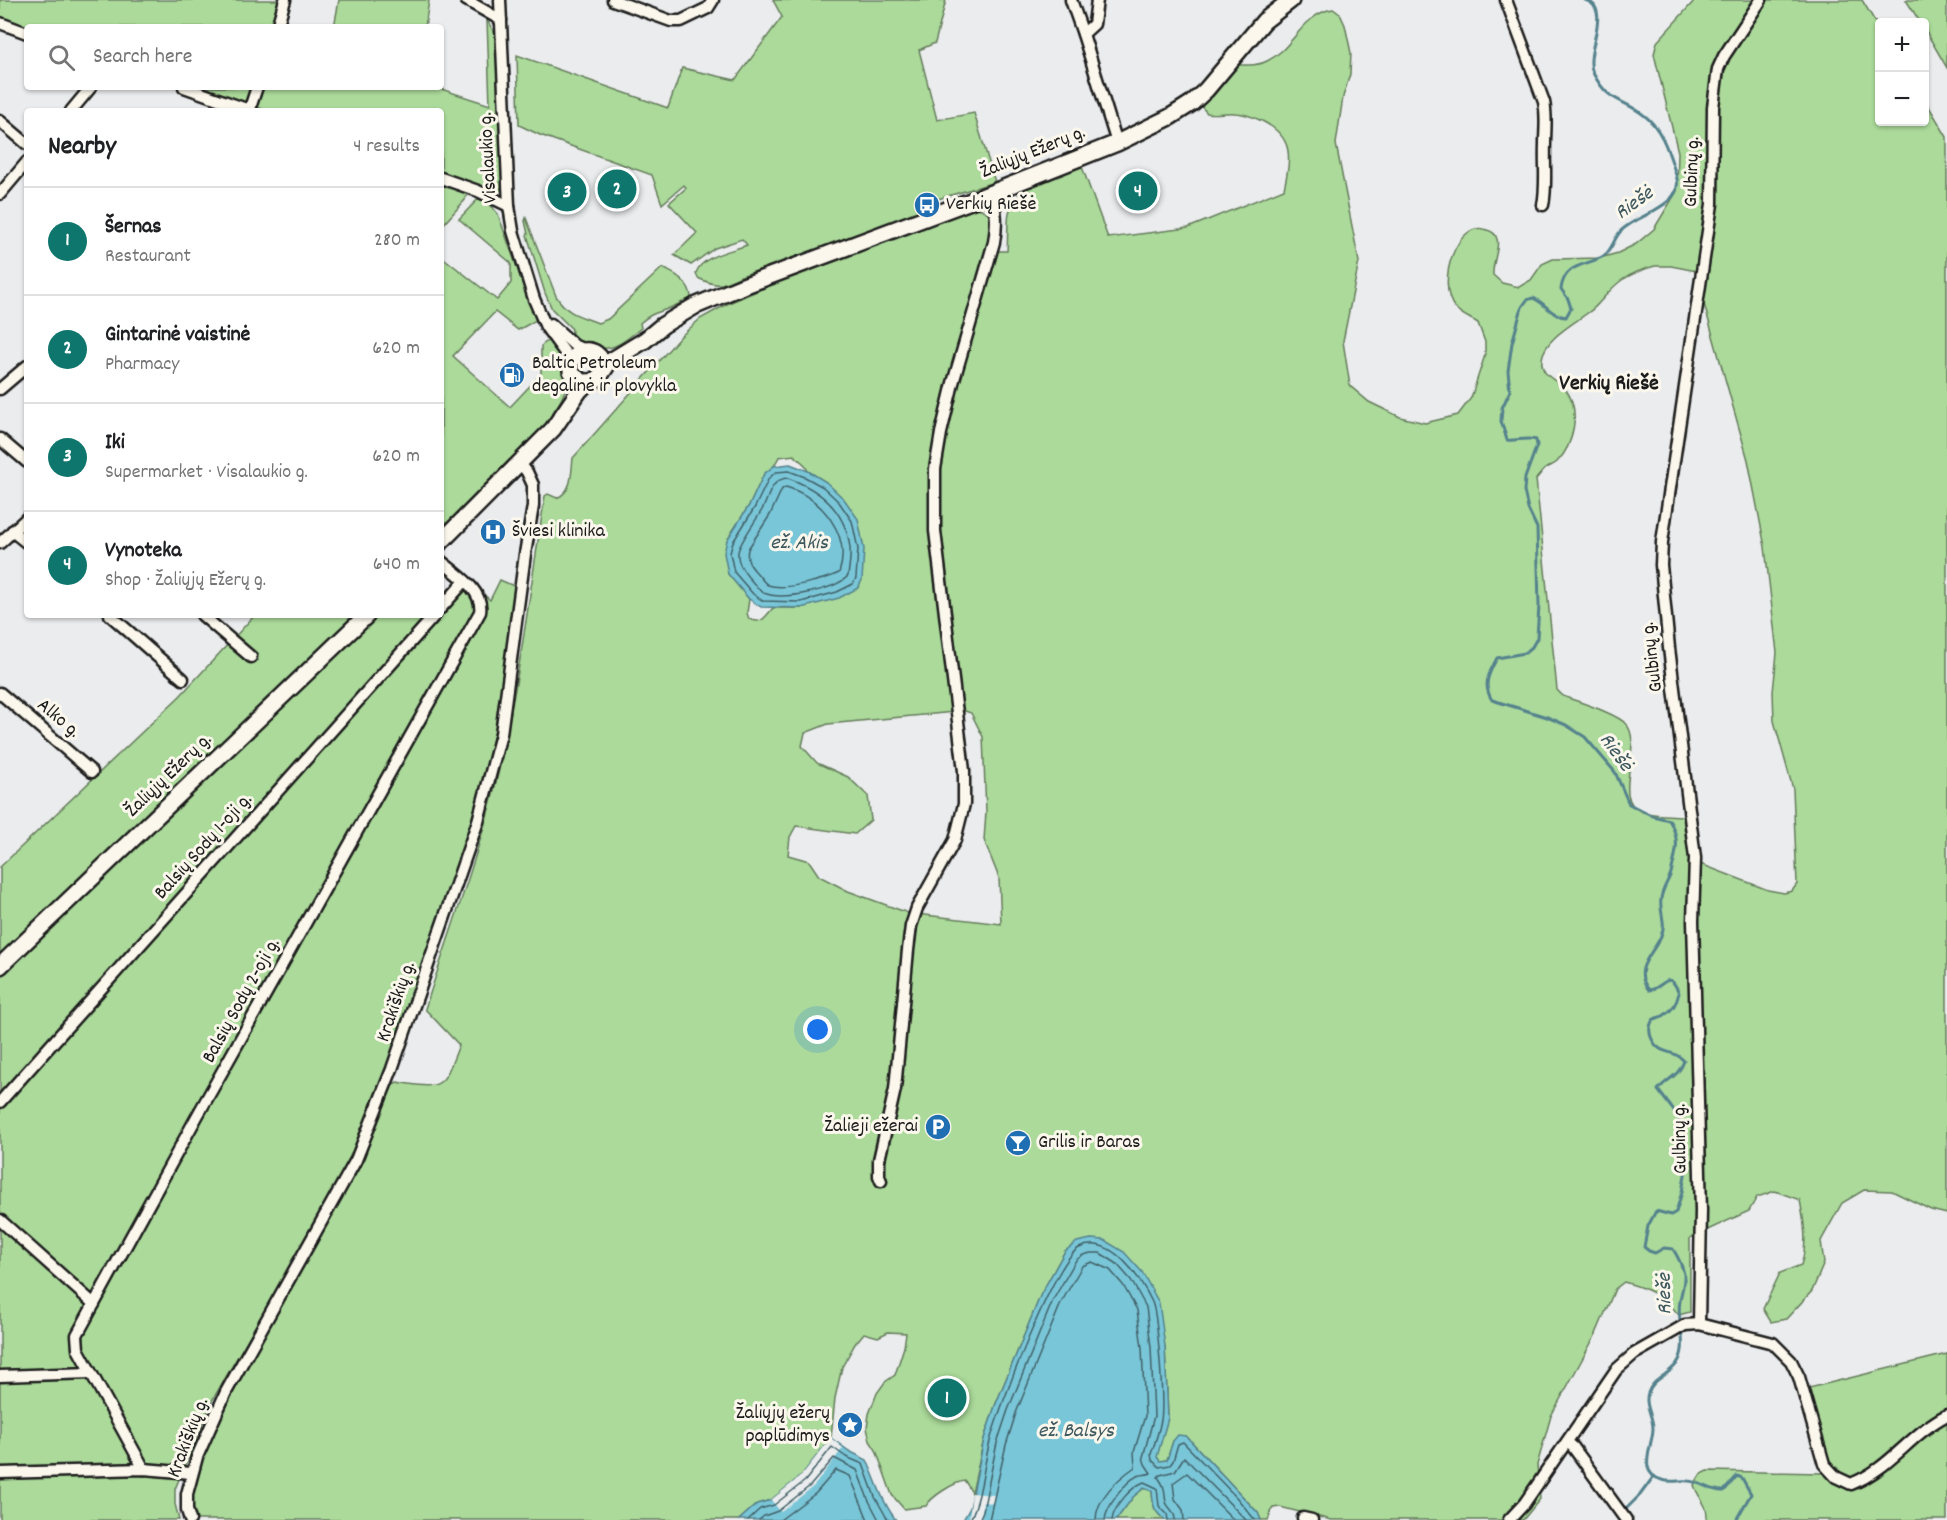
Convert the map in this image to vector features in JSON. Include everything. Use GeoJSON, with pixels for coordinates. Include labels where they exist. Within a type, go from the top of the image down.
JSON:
{"type":"FeatureCollection","features":[{"type":"Feature","properties":{"kind":"main road","name":"Žaliųjų Ežerų g."},"geometry":{"type":"LineString","coordinates":[[654,331],[642,334],[612,350],[574,356],[578,373],[599,377],[609,362],[695,306],[1117,143],[1170,117],[1192,103],[1206,90],[1264,21],[1291,0]]}},
{"type":"Feature","properties":{"kind":"main road"},"geometry":{"type":"LineString","coordinates":[[591,352],[602,360],[603,370]]}},
{"type":"Feature","properties":{"kind":"main road"},"geometry":{"type":"LineString","coordinates":[[444,539],[541,440],[578,373]]}},
{"type":"Feature","properties":{"kind":"main road","name":"Žaliųjų Ežerų g."},"geometry":{"type":"LineString","coordinates":[[0,966],[364,618]]}},
{"type":"Feature","properties":{"kind":"street"},"geometry":{"type":"LineString","coordinates":[[279,24],[285,0]]}},
{"type":"Feature","properties":{"kind":"street"},"geometry":{"type":"LineString","coordinates":[[466,0],[501,20]]}},
{"type":"Feature","properties":{"kind":"street","name":"Visalaukio g."},"geometry":{"type":"LineString","coordinates":[[501,0],[509,206],[522,263],[546,327],[578,373]]}},
{"type":"Feature","properties":{"kind":"street"},"geometry":{"type":"LineString","coordinates":[[613,0],[671,21],[681,21],[708,8],[713,0]]}},
{"type":"Feature","properties":{"kind":"street"},"geometry":{"type":"LineString","coordinates":[[1071,0],[1117,143]]}},
{"type":"Feature","properties":{"kind":"street"},"geometry":{"type":"LineString","coordinates":[[1083,34],[1094,24],[1097,0]]}},
{"type":"Feature","properties":{"kind":"street"},"geometry":{"type":"LineString","coordinates":[[1506,0],[1544,102],[1547,116],[1544,205]]}},
{"type":"Feature","properties":{"kind":"street","name":"Gulbinų g."},"geometry":{"type":"LineString","coordinates":[[1699,1324],[1701,1210],[1694,933],[1695,858],[1661,565],[1662,542],[1712,204],[1713,107],[1716,78],[1724,56],[1761,0]]}},
{"type":"Feature","properties":{"kind":"street"},"geometry":{"type":"LineString","coordinates":[[0,23],[24,32]]}},
{"type":"Feature","properties":{"kind":"street"},"geometry":{"type":"LineString","coordinates":[[74,108],[88,90]]}},
{"type":"Feature","properties":{"kind":"street"},"geometry":{"type":"LineString","coordinates":[[192,90],[242,108]]}},
{"type":"Feature","properties":{"kind":"street"},"geometry":{"type":"LineString","coordinates":[[251,108],[256,90]]}},
{"type":"Feature","properties":{"kind":"street"},"geometry":{"type":"LineString","coordinates":[[0,121],[24,141]]}},
{"type":"Feature","properties":{"kind":"street"},"geometry":{"type":"LineString","coordinates":[[0,194],[24,166]]}},
{"type":"Feature","properties":{"kind":"street"},"geometry":{"type":"LineString","coordinates":[[444,179],[478,191],[509,206]]}},
{"type":"Feature","properties":{"kind":"street"},"geometry":{"type":"LineString","coordinates":[[881,1181],[879,1160],[896,1089],[900,1024],[911,926],[917,908],[955,840],[964,804],[964,771],[935,531],[935,469],[953,383],[997,227],[990,193]]}},
{"type":"Feature","properties":{"kind":"street","name":"Visalaukio g."},"geometry":{"type":"LineString","coordinates":[[539,310],[567,340],[591,352]]}},
{"type":"Feature","properties":{"kind":"street"},"geometry":{"type":"LineString","coordinates":[[0,389],[24,369]]}},
{"type":"Feature","properties":{"kind":"street"},"geometry":{"type":"LineString","coordinates":[[0,439],[24,459]]}},
{"type":"Feature","properties":{"kind":"street","name":"Krakiškių g."},"geometry":{"type":"LineString","coordinates":[[190,1520],[187,1498],[191,1473],[226,1392],[356,1160],[389,1079],[478,821],[501,734],[533,506],[533,485],[519,462]]}},
{"type":"Feature","properties":{"kind":"street"},"geometry":{"type":"LineString","coordinates":[[0,543],[24,521]]}},
{"type":"Feature","properties":{"kind":"street"},"geometry":{"type":"LineString","coordinates":[[12,531],[24,541]]}},
{"type":"Feature","properties":{"kind":"street","name":"Balsių Sodų 2-oji g."},"geometry":{"type":"LineString","coordinates":[[144,1469],[78,1349],[77,1335],[480,612],[479,599],[465,581],[444,564]]}},
{"type":"Feature","properties":{"kind":"street"},"geometry":{"type":"LineString","coordinates":[[444,605],[465,581]]}},
{"type":"Feature","properties":{"kind":"street"},"geometry":{"type":"LineString","coordinates":[[113,618],[183,679]]}},
{"type":"Feature","properties":{"kind":"street"},"geometry":{"type":"LineString","coordinates":[[206,618],[251,657]]}},
{"type":"Feature","properties":{"kind":"street","name":"Balsių Sodų 1-oji g."},"geometry":{"type":"LineString","coordinates":[[0,1102],[432,618]]}},
{"type":"Feature","properties":{"kind":"street","name":"Alko g."},"geometry":{"type":"LineString","coordinates":[[0,693],[92,772]]}},
{"type":"Feature","properties":{"kind":"street"},"geometry":{"type":"LineString","coordinates":[[0,1220],[94,1304]]}},
{"type":"Feature","properties":{"kind":"street"},"geometry":{"type":"LineString","coordinates":[[1509,1520],[1524,1503],[1616,1370],[1634,1354],[1685,1325],[1699,1324],[1773,1343],[1791,1361],[1799,1377],[1824,1464],[1836,1477],[1851,1484],[1867,1477],[1886,1464],[1930,1424],[1947,1416]]}},
{"type":"Feature","properties":{"kind":"street"},"geometry":{"type":"LineString","coordinates":[[0,1376],[91,1373]]}},
{"type":"Feature","properties":{"kind":"street"},"geometry":{"type":"LineString","coordinates":[[1567,1442],[1626,1520]]}},
{"type":"Feature","properties":{"kind":"street"},"geometry":{"type":"LineString","coordinates":[[0,1473],[144,1469],[191,1473]]}},
{"type":"Feature","properties":{"kind":"green space"},"geometry":{"type":"Polygon","coordinates":[[[0,0],[281,0],[273,24],[24,24],[24,27],[0,19],[0,0]]]}},
{"type":"Feature","properties":{"kind":"green space"},"geometry":{"type":"Polygon","coordinates":[[[339,0],[429,0],[425,24],[335,24],[339,0]]]}},
{"type":"Feature","properties":{"kind":"green space"},"geometry":{"type":"Polygon","coordinates":[[[773,0],[946,0],[935,43],[919,50],[937,120],[974,113],[995,182],[938,199],[905,221],[724,283],[710,283],[698,278],[696,273],[699,267],[711,258],[747,245],[742,239],[715,248],[691,265],[674,255],[697,233],[669,203],[686,188],[684,185],[662,204],[652,175],[540,135],[519,125],[517,55],[668,108],[682,68],[735,80],[782,17],[773,0]]]}},
{"type":"Feature","properties":{"kind":"green space"},"geometry":{"type":"Polygon","coordinates":[[[1695,0],[1862,0],[1875,21],[1875,126],[1929,126],[1929,107],[1947,137],[1947,1214],[1931,1210],[1892,1191],[1864,1190],[1842,1203],[1821,1241],[1824,1263],[1812,1291],[1786,1319],[1771,1322],[1763,1309],[1780,1273],[1801,1265],[1805,1241],[1804,1224],[1800,1200],[1775,1191],[1757,1197],[1749,1211],[1690,1238],[1690,1312],[1679,1315],[1654,1293],[1624,1282],[1615,1289],[1596,1334],[1551,1416],[1537,1465],[1540,1499],[1523,1520],[1331,1520],[1280,1507],[1273,1508],[1268,1520],[1261,1520],[1258,1513],[1186,1436],[1173,1441],[1167,1460],[1160,1461],[1156,1457],[1168,1418],[1165,1346],[1065,1251],[1041,1294],[995,1406],[984,1439],[972,1493],[965,1481],[960,1482],[938,1494],[926,1506],[904,1509],[892,1495],[867,1428],[869,1414],[877,1393],[885,1382],[895,1375],[904,1347],[906,1333],[888,1332],[878,1337],[864,1333],[855,1344],[842,1367],[835,1398],[831,1438],[801,1476],[771,1500],[757,1504],[739,1520],[195,1520],[191,1508],[193,1478],[253,1351],[365,1149],[392,1085],[397,1082],[424,1086],[439,1083],[449,1070],[459,1045],[425,1009],[473,863],[498,774],[518,671],[545,496],[548,494],[557,498],[566,491],[569,486],[573,458],[680,337],[700,319],[729,303],[807,269],[975,208],[990,214],[992,222],[987,251],[1007,251],[1009,213],[1019,194],[1038,181],[1081,164],[1108,238],[1188,228],[1284,189],[1289,158],[1285,141],[1280,134],[1262,121],[1249,116],[1239,113],[1207,113],[1200,105],[1234,65],[1263,63],[1276,56],[1305,24],[1322,12],[1333,9],[1340,14],[1345,25],[1351,53],[1350,74],[1343,97],[1336,144],[1359,262],[1343,341],[1350,386],[1369,402],[1400,417],[1425,423],[1458,415],[1471,398],[1485,355],[1485,342],[1478,323],[1455,308],[1449,297],[1448,270],[1458,243],[1476,229],[1492,232],[1498,243],[1493,275],[1502,283],[1519,287],[1531,280],[1542,264],[1553,259],[1600,258],[1618,253],[1636,244],[1654,229],[1677,191],[1678,152],[1654,54],[1657,42],[1695,0]],[[1655,266],[1634,273],[1618,283],[1593,309],[1555,337],[1544,351],[1542,359],[1546,374],[1562,386],[1571,398],[1574,417],[1574,427],[1563,455],[1536,479],[1557,690],[1563,696],[1606,712],[1626,724],[1631,733],[1628,785],[1629,797],[1633,806],[1643,812],[1685,816],[1690,860],[1768,890],[1784,893],[1792,891],[1797,884],[1793,789],[1774,721],[1773,692],[1777,653],[1765,547],[1748,460],[1702,297],[1707,273],[1671,266],[1655,266]],[[794,455],[779,457],[774,466],[764,474],[750,504],[727,540],[728,574],[749,599],[747,613],[749,619],[753,621],[760,621],[773,608],[801,608],[826,482],[808,471],[794,455]],[[965,711],[828,724],[805,733],[802,746],[817,763],[848,777],[868,796],[871,820],[855,834],[796,826],[790,837],[788,855],[809,861],[819,876],[848,891],[908,913],[1001,924],[999,878],[984,840],[986,812],[983,737],[971,713],[965,711]]]}},
{"type":"Feature","properties":{"kind":"green space"},"geometry":{"type":"Polygon","coordinates":[[[1906,0],[1947,0],[1947,68],[1929,37],[1929,18],[1917,18],[1906,0]]]}},
{"type":"Feature","properties":{"kind":"green space"},"geometry":{"type":"Polygon","coordinates":[[[487,20],[496,36],[502,184],[498,192],[444,174],[444,108],[260,108],[256,106],[259,90],[444,90],[490,105],[487,20]]]}},
{"type":"Feature","properties":{"kind":"green space"},"geometry":{"type":"Polygon","coordinates":[[[204,90],[250,90],[244,103],[204,90]]]}},
{"type":"Feature","properties":{"kind":"green space"},"geometry":{"type":"Polygon","coordinates":[[[444,184],[465,192],[467,194],[465,200],[444,224],[444,184]]]}},
{"type":"Feature","properties":{"kind":"green space"},"geometry":{"type":"Polygon","coordinates":[[[478,199],[488,202],[498,214],[532,310],[538,319],[518,330],[495,312],[453,356],[510,407],[541,374],[541,346],[551,338],[563,350],[567,379],[561,400],[547,424],[444,531],[444,258],[497,300],[511,283],[511,263],[459,219],[478,199]]]}},
{"type":"Feature","properties":{"kind":"green space"},"geometry":{"type":"Polygon","coordinates":[[[526,218],[556,296],[574,314],[598,323],[608,319],[662,268],[685,283],[691,298],[648,317],[640,323],[641,328],[615,346],[594,347],[571,340],[572,329],[552,309],[545,293],[527,235],[526,218]]]}},
{"type":"Feature","properties":{"kind":"green space"},"geometry":{"type":"Polygon","coordinates":[[[466,578],[490,600],[500,580],[516,587],[498,713],[484,782],[427,957],[364,1132],[347,1169],[213,1399],[175,1489],[175,1504],[179,1520],[0,1520],[0,974],[369,618],[444,618],[444,600],[466,578]]]}},
{"type":"Feature","properties":{"kind":"green space"},"geometry":{"type":"Polygon","coordinates":[[[252,618],[356,618],[0,960],[0,867],[180,696],[252,618]]]}},
{"type":"Feature","properties":{"kind":"green space"},"geometry":{"type":"Polygon","coordinates":[[[1947,1354],[1947,1520],[1707,1520],[1705,1505],[1694,1485],[1700,1475],[1708,1471],[1822,1473],[1829,1461],[1805,1389],[1947,1354]]]}},
{"type":"Feature","properties":{"kind":"green space"},"geometry":{"type":"Polygon","coordinates":[[[1144,1488],[1152,1491],[1154,1507],[1165,1520],[1116,1520],[1133,1497],[1144,1488]]]}},
{"type":"Feature","properties":{"kind":"water","name":"ež. Akis"},"geometry":{"type":"Polygon","coordinates":[[[790,464],[826,482],[844,499],[858,519],[864,549],[862,580],[858,588],[839,598],[801,608],[761,607],[749,599],[728,574],[724,553],[727,540],[750,504],[764,474],[774,466],[790,464]]]}},
{"type":"Feature","properties":{"kind":"water","name":"ež. Balsys"},"geometry":{"type":"Polygon","coordinates":[[[1091,1239],[1104,1240],[1124,1252],[1142,1272],[1159,1303],[1165,1346],[1168,1418],[1157,1457],[1160,1461],[1167,1460],[1173,1441],[1178,1435],[1186,1436],[1258,1513],[1261,1520],[1165,1520],[1154,1507],[1152,1491],[1144,1488],[1133,1497],[1116,1520],[963,1520],[970,1508],[984,1439],[995,1406],[1041,1294],[1065,1251],[1077,1242],[1091,1239]]]}},
{"type":"Feature","properties":{"kind":"water"},"geometry":{"type":"Polygon","coordinates":[[[831,1438],[867,1460],[883,1498],[896,1520],[739,1520],[757,1504],[771,1500],[801,1476],[831,1438]]]}},
{"type":"Feature","properties":{"kind":"pier"},"geometry":{"type":"Polygon","coordinates":[[[831,1438],[843,1448],[814,1486],[781,1512],[771,1500],[801,1476],[831,1438]]]}},
{"type":"Feature","properties":{"kind":"pier"},"geometry":{"type":"Polygon","coordinates":[[[972,1493],[994,1495],[993,1503],[983,1502],[981,1520],[969,1520],[972,1493]]]}},
{"type":"Feature","properties":{"kind":"waterway","name":"Riešė"},"geometry":{"type":"LineString","coordinates":[[1585,0],[1593,5],[1598,21],[1591,64],[1593,73],[1609,95],[1641,113],[1654,126],[1667,149],[1676,175],[1677,186],[1674,195],[1667,203],[1620,232],[1605,255],[1578,266],[1567,274],[1561,289],[1571,308],[1566,317],[1552,312],[1533,298],[1527,300],[1522,307],[1512,343],[1508,371],[1510,391],[1502,408],[1501,421],[1507,440],[1533,439],[1536,440],[1537,445],[1525,478],[1524,491],[1528,509],[1537,528],[1539,605],[1537,638],[1525,653],[1497,658],[1489,674],[1487,689],[1492,700],[1547,717],[1585,737],[1615,772],[1629,804],[1653,816],[1669,820],[1675,833],[1674,859],[1661,899],[1663,931],[1643,968],[1642,975],[1649,990],[1669,980],[1679,993],[1671,1009],[1663,1016],[1654,1019],[1650,1030],[1651,1037],[1658,1047],[1684,1061],[1679,1071],[1658,1090],[1677,1115],[1680,1123],[1679,1150],[1686,1169],[1676,1212],[1671,1215],[1656,1211],[1648,1226],[1644,1247],[1655,1253],[1664,1248],[1673,1249],[1681,1264],[1684,1274],[1679,1308],[1682,1346],[1676,1365],[1654,1383],[1648,1393],[1647,1402],[1653,1428],[1648,1465],[1654,1476],[1662,1480],[1694,1482],[1719,1491],[1724,1491],[1737,1476],[1742,1478],[1751,1494],[1736,1520]]}},
{"type":"Feature","properties":{"kind":"waterway"},"geometry":{"type":"LineString","coordinates":[[1625,1510],[1654,1476]]}},
{"type":"Feature","properties":{"kind":"place","name":"Gintarinė vaistinė"},"geometry":{"type":"Point","coordinates":[617,189]}},
{"type":"Feature","properties":{"kind":"place","name":"Vynoteka"},"geometry":{"type":"Point","coordinates":[1138,191]}},
{"type":"Feature","properties":{"kind":"place","name":"Iki"},"geometry":{"type":"Point","coordinates":[567,192]}},
{"type":"Feature","properties":{"kind":"place","name":"Verkių Riešė"},"geometry":{"type":"Point","coordinates":[927,205]}},
{"type":"Feature","properties":{"kind":"place","name":"Baltic Petroleum degalinė ir plovykla"},"geometry":{"type":"Point","coordinates":[512,375]}},
{"type":"Feature","properties":{"kind":"place","name":"Šviesi klinika"},"geometry":{"type":"Point","coordinates":[493,532]}},
{"type":"Feature","properties":{"kind":"place","name":"Žalieji ežerai"},"geometry":{"type":"Point","coordinates":[938,1127]}},
{"type":"Feature","properties":{"kind":"place","name":"Grilis ir Baras"},"geometry":{"type":"Point","coordinates":[1018,1143]}},
{"type":"Feature","properties":{"kind":"place","name":"Šernas"},"geometry":{"type":"Point","coordinates":[947,1398]}},
{"type":"Feature","properties":{"kind":"place","name":"Žaliųjų ežerų paplūdimys"},"geometry":{"type":"Point","coordinates":[850,1425]}},
{"type":"Feature","properties":{"kind":"district","name":"Verkių Riešė"},"geometry":{"type":"Point","coordinates":[1609,384]}}]}
